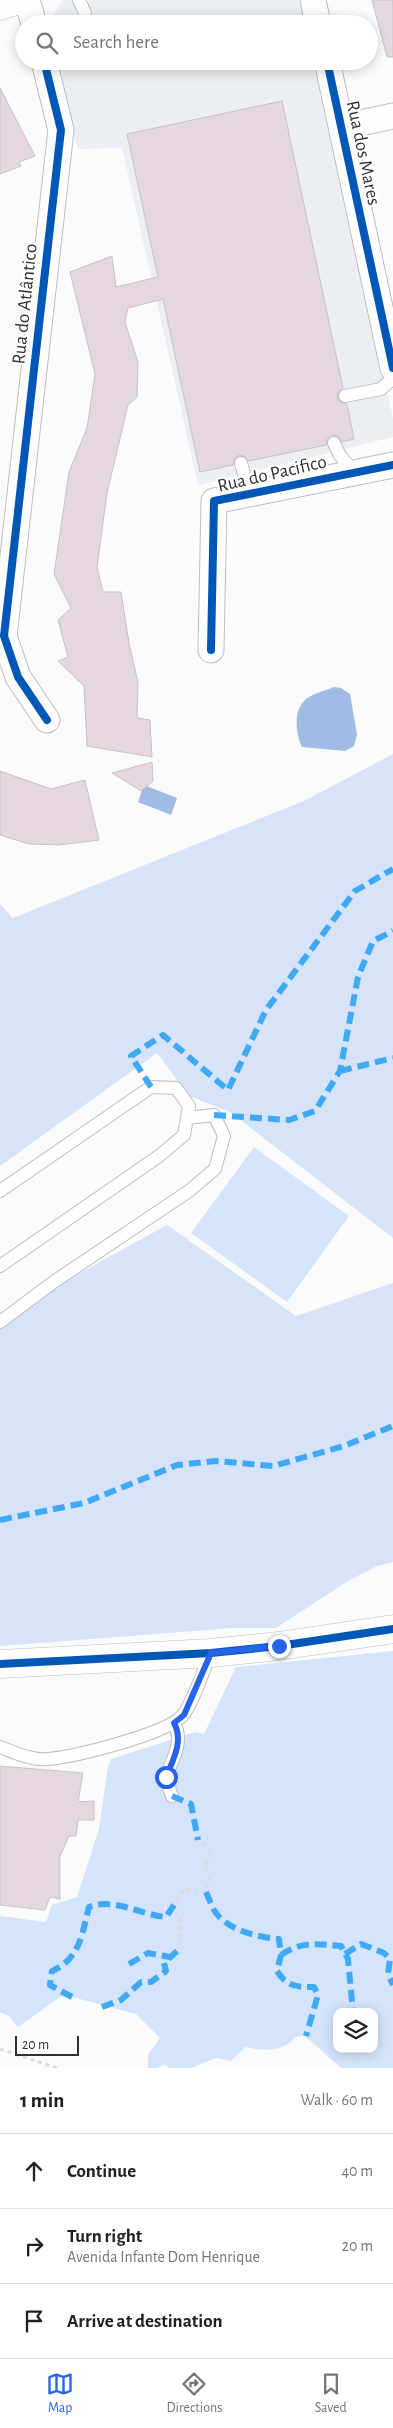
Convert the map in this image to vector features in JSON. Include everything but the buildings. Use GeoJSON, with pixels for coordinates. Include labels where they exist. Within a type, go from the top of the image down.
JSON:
{"type":"FeatureCollection","features":[{"type":"Feature","properties":{"kind":"street"},"geometry":{"type":"LineString","coordinates":[[0,6],[20,0]]}},
{"type":"Feature","properties":{"kind":"street"},"geometry":{"type":"LineString","coordinates":[[27,0],[31,15]]}},
{"type":"Feature","properties":{"kind":"street"},"geometry":{"type":"LineString","coordinates":[[313,0],[316,15]]}},
{"type":"Feature","properties":{"kind":"street","name":"Rua do Atlântico"},"geometry":{"type":"LineString","coordinates":[[46,70],[61,130],[4,636],[18,677],[47,720]]}},
{"type":"Feature","properties":{"kind":"street","name":"Rua dos Mares"},"geometry":{"type":"LineString","coordinates":[[329,70],[386,301],[393,368]]}},
{"type":"Feature","properties":{"kind":"street"},"geometry":{"type":"LineString","coordinates":[[342,127],[393,116]]}},
{"type":"Feature","properties":{"kind":"street","name":"Rua do Pacifico"},"geometry":{"type":"LineString","coordinates":[[211,650],[214,501],[393,465]]}},
{"type":"Feature","properties":{"kind":"street"},"geometry":{"type":"LineString","coordinates":[[0,1664],[211,1653],[289,1645],[393,1629]]}},
{"type":"Feature","properties":{"kind":"lane"},"geometry":{"type":"LineString","coordinates":[[80,0],[86,14]]}},
{"type":"Feature","properties":{"kind":"lane"},"geometry":{"type":"LineString","coordinates":[[345,396],[381,388],[393,378]]}},
{"type":"Feature","properties":{"kind":"lane"},"geometry":{"type":"LineString","coordinates":[[334,443],[338,453],[349,467],[365,471]]}},
{"type":"Feature","properties":{"kind":"lane"},"geometry":{"type":"LineString","coordinates":[[241,463],[250,494]]}},
{"type":"Feature","properties":{"kind":"lane"},"geometry":{"type":"LineString","coordinates":[[0,1192],[152,1087],[176,1088],[190,1106],[184,1135],[160,1156],[0,1266]]}},
{"type":"Feature","properties":{"kind":"lane"},"geometry":{"type":"LineString","coordinates":[[0,1322],[55,1281],[189,1191],[215,1168],[224,1136],[214,1115],[187,1118]]}},
{"type":"Feature","properties":{"kind":"lane"},"geometry":{"type":"LineString","coordinates":[[0,1747],[14,1753],[46,1760],[126,1741],[174,1723],[184,1715],[211,1653]]}},
{"type":"Feature","properties":{"kind":"lane"},"geometry":{"type":"LineString","coordinates":[[172,1796],[166,1777],[174,1759],[178,1741],[179,1732],[174,1723]]}},
{"type":"Feature","properties":{"kind":"path"},"geometry":{"type":"LineString","coordinates":[[178,1951],[178,1945],[184,1940],[180,1934],[181,1921],[174,1905],[184,1889],[206,1892],[209,1879],[206,1864],[213,1852],[198,1840]]}},
{"type":"Feature","properties":{"kind":"path"},"geometry":{"type":"LineString","coordinates":[[0,2050],[57,2068]]}},
{"type":"Feature","properties":{"kind":"shaded area"},"geometry":{"type":"Polygon","coordinates":[[[62,0],[304,0],[308,15],[54,15],[62,0]]]}},
{"type":"Feature","properties":{"kind":"shaded area"},"geometry":{"type":"Polygon","coordinates":[[[59,70],[323,70],[331,138],[393,419],[393,437],[198,485],[122,148],[78,149],[60,86],[59,70]]]}},
{"type":"Feature","properties":{"kind":"shaded area"},"geometry":{"type":"Polygon","coordinates":[[[393,754],[393,1238],[230,1112],[189,1096],[157,1053],[0,1166],[0,904],[13,918],[304,801],[393,754]]]}},
{"type":"Feature","properties":{"kind":"shaded area"},"geometry":{"type":"Polygon","coordinates":[[[254,1147],[349,1216],[287,1302],[191,1233],[254,1147]]]}},
{"type":"Feature","properties":{"kind":"shaded area"},"geometry":{"type":"Polygon","coordinates":[[[167,1225],[296,1316],[393,1283],[393,1562],[377,1566],[348,1581],[276,1628],[233,1628],[0,1646],[0,1317],[167,1225]]]}},
{"type":"Feature","properties":{"kind":"shaded area"},"geometry":{"type":"Polygon","coordinates":[[[393,1651],[393,2068],[341,2068],[305,2036],[296,2037],[285,2046],[272,2050],[245,2047],[231,2061],[216,2058],[191,2068],[168,2068],[165,2064],[157,2068],[148,2068],[148,2054],[160,2038],[136,2014],[72,1997],[60,1997],[18,2027],[9,2016],[0,2012],[0,1916],[46,1922],[52,1905],[77,1897],[99,1829],[108,1766],[111,1759],[195,1732],[204,1734],[236,1667],[393,1651]]]}},
{"type":"Feature","properties":{"kind":"water"},"geometry":{"type":"Polygon","coordinates":[[[334,687],[341,688],[350,694],[357,735],[354,746],[345,751],[302,747],[298,736],[298,711],[304,701],[310,696],[334,687]]]}},
{"type":"Feature","properties":{"kind":"water"},"geometry":{"type":"Polygon","coordinates":[[[144,785],[177,798],[171,815],[138,802],[144,785]]]}},
{"type":"Feature","properties":{"kind":"marked path"},"geometry":{"type":"LineString","coordinates":[[151,1087],[131,1056],[163,1035],[228,1090],[266,1010],[355,891],[393,869]]}},
{"type":"Feature","properties":{"kind":"marked path"},"geometry":{"type":"LineString","coordinates":[[214,1115],[289,1120],[315,1111],[340,1071],[358,977],[373,941],[393,931]]}},
{"type":"Feature","properties":{"kind":"marked path"},"geometry":{"type":"LineString","coordinates":[[340,1071],[393,1058]]}},
{"type":"Feature","properties":{"kind":"marked path"},"geometry":{"type":"LineString","coordinates":[[0,1520],[84,1503],[177,1465],[216,1461],[273,1466],[344,1446],[393,1426]]}},
{"type":"Feature","properties":{"kind":"marked path"},"geometry":{"type":"LineString","coordinates":[[172,1796],[191,1804],[198,1840]]}},
{"type":"Feature","properties":{"kind":"marked path"},"geometry":{"type":"LineString","coordinates":[[206,1892],[216,1913],[229,1924],[254,1935],[279,1939],[281,1955],[277,1971],[285,1980],[297,1986],[314,1987],[318,1995],[306,2036]]}},
{"type":"Feature","properties":{"kind":"marked path"},"geometry":{"type":"LineString","coordinates":[[72,1997],[50,1985],[52,1971],[69,1960],[74,1953],[82,1936],[89,1907],[98,1904],[118,1905],[166,1917],[174,1905]]}},
{"type":"Feature","properties":{"kind":"marked path"},"geometry":{"type":"LineString","coordinates":[[345,1954],[361,1944],[384,1953],[390,1959],[388,1974],[393,1985]]}},
{"type":"Feature","properties":{"kind":"marked path"},"geometry":{"type":"LineString","coordinates":[[281,1955],[302,1945],[341,1946],[348,1959],[353,2008]]}},
{"type":"Feature","properties":{"kind":"marked path"},"geometry":{"type":"LineString","coordinates":[[102,2007],[121,2000],[141,1982],[151,1982],[166,1971],[164,1963],[177,1951]]}},
{"type":"Feature","properties":{"kind":"marked path"},"geometry":{"type":"LineString","coordinates":[[129,1964],[148,1953],[170,1957]]}},
{"type":"Feature","properties":{"kind":"cycle path"},"geometry":{"type":"LineString","coordinates":[[46,70],[61,130],[4,636],[18,677],[47,720]]}},
{"type":"Feature","properties":{"kind":"cycle path"},"geometry":{"type":"LineString","coordinates":[[329,70],[393,368]]}},
{"type":"Feature","properties":{"kind":"cycle path"},"geometry":{"type":"LineString","coordinates":[[211,650],[214,501],[393,465]]}},
{"type":"Feature","properties":{"kind":"cycle path"},"geometry":{"type":"LineString","coordinates":[[0,1664],[211,1653],[279,1646],[393,1629]]}},
{"type":"Feature","properties":{"kind":"route"},"geometry":{"type":"LineString","coordinates":[[166,1777],[174,1759],[178,1741],[179,1732],[174,1723],[184,1715],[211,1653],[279,1646]]}}]}
